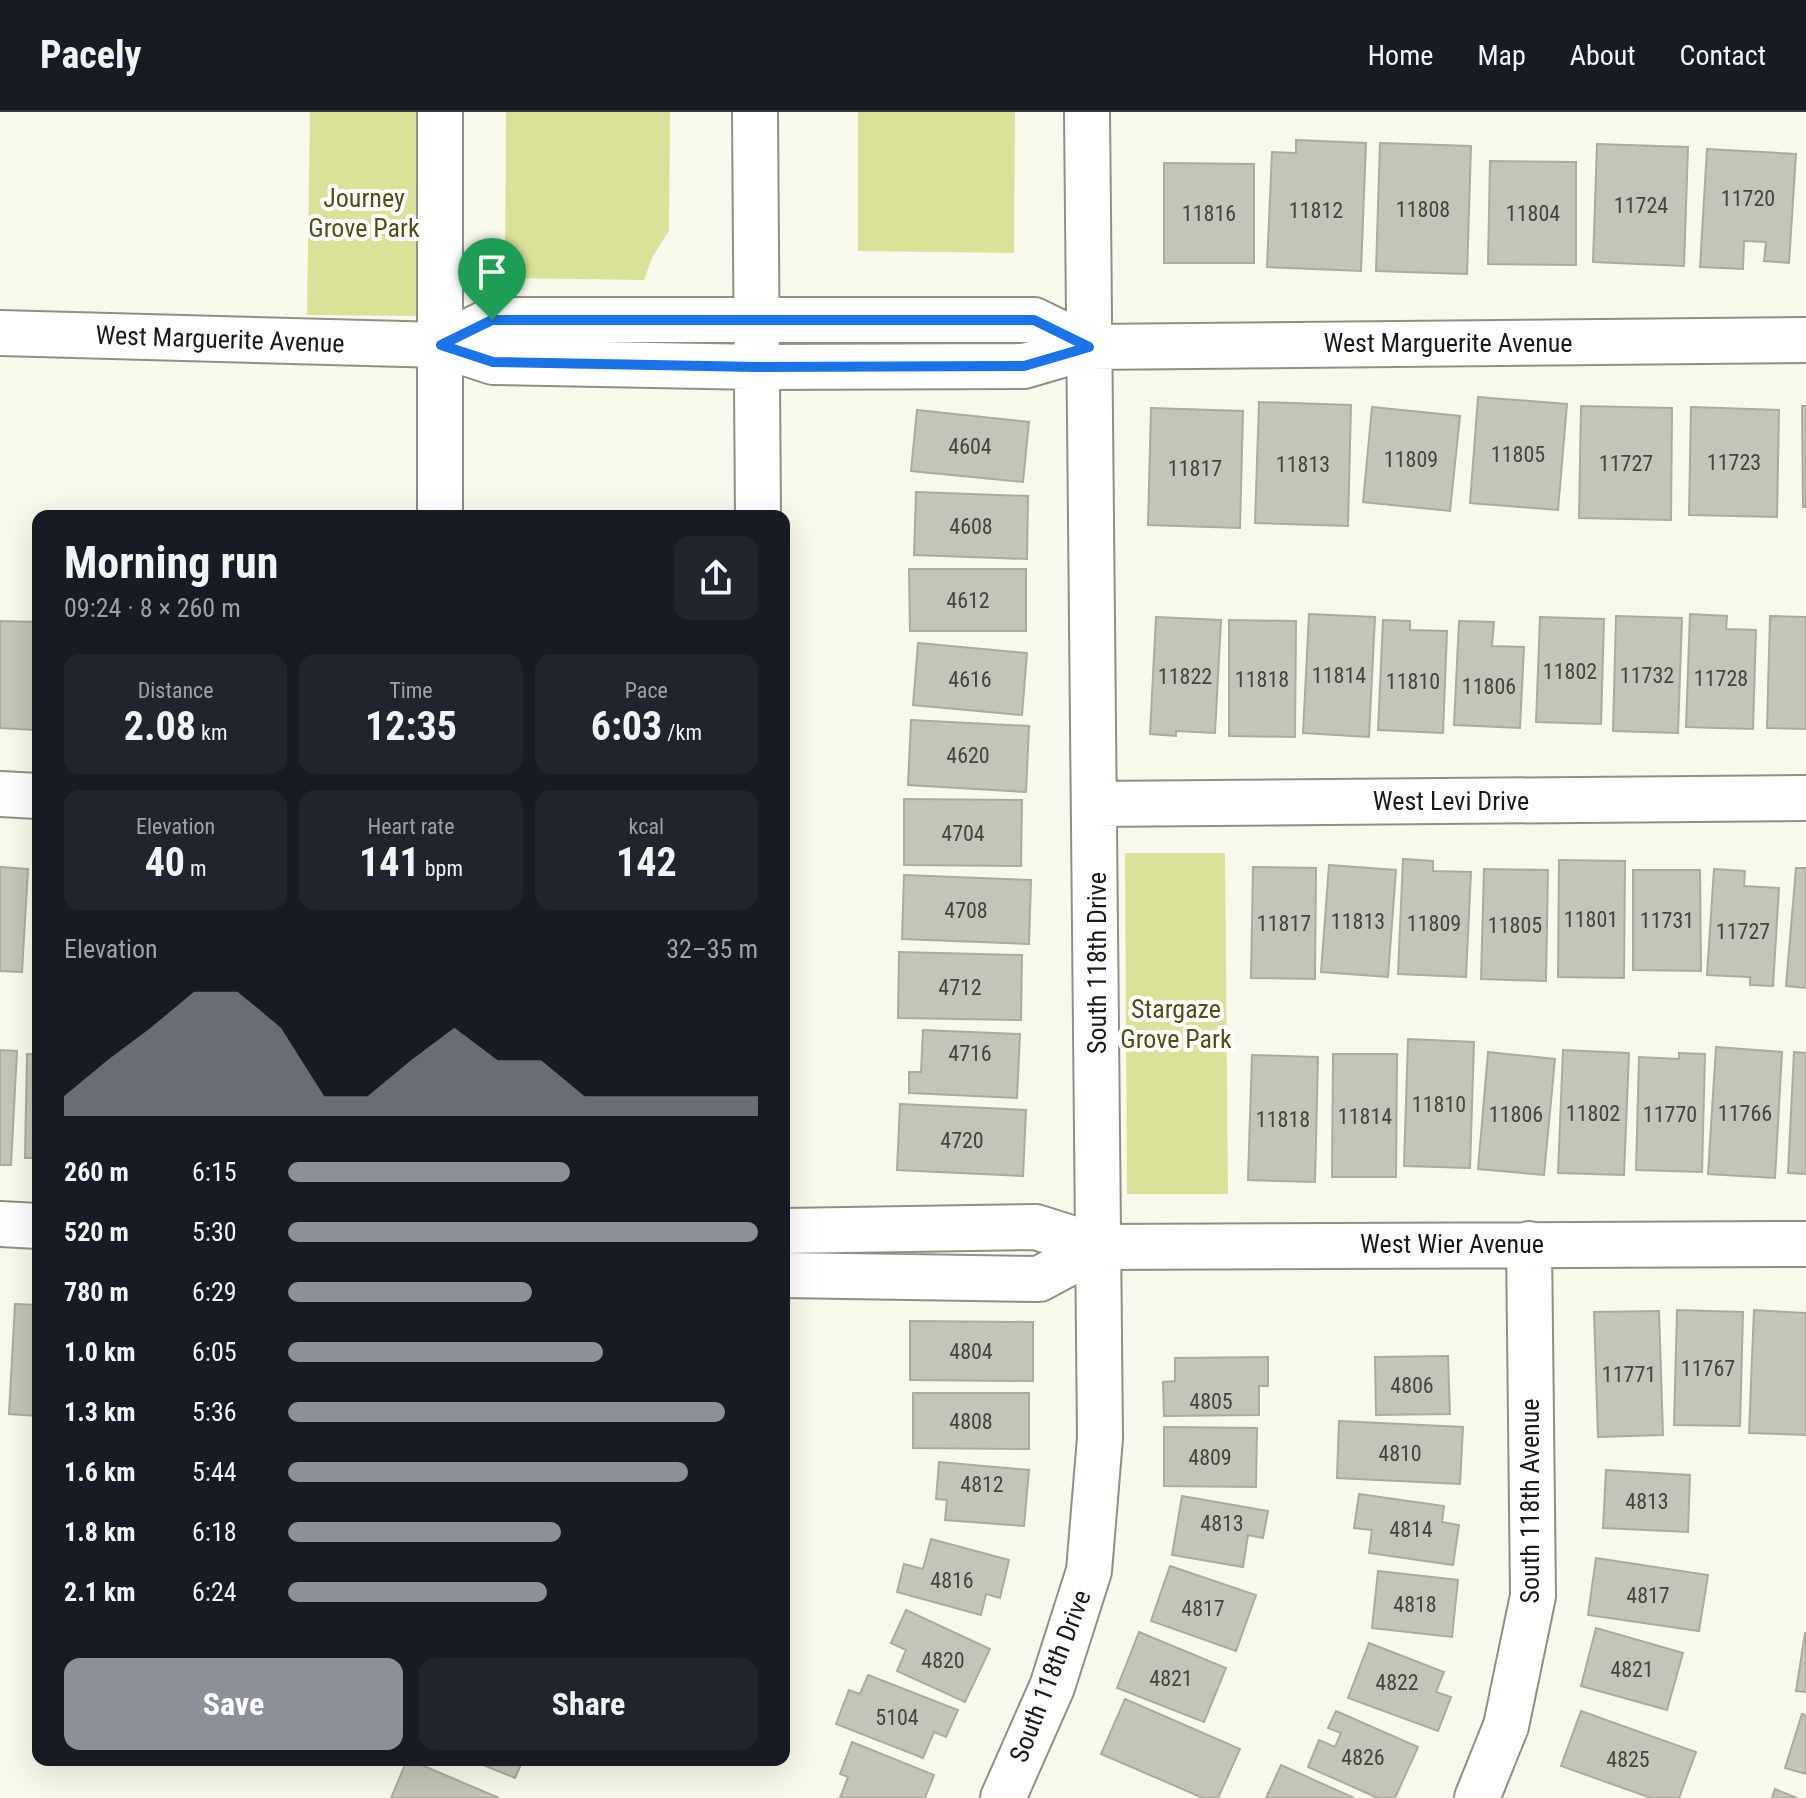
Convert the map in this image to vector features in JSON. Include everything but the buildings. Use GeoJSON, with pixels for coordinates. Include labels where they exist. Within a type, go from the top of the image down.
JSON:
{"type":"FeatureCollection","features":[{"type":"Feature","properties":{"kind":"street"},"geometry":{"type":"LineString","coordinates":[[440,112],[440,510]]}},
{"type":"Feature","properties":{"kind":"street"},"geometry":{"type":"LineString","coordinates":[[755,112],[758,510]]}},
{"type":"Feature","properties":{"kind":"street","name":"South 118th Drive"},"geometry":{"type":"LineString","coordinates":[[1010,1796],[1052,1687],[1089,1571],[1100,1438],[1087,112]]}},
{"type":"Feature","properties":{"kind":"street","name":"West Marguerite Avenue"},"geometry":{"type":"LineString","coordinates":[[441,345],[492,320],[1034,320],[1089,347]]}},
{"type":"Feature","properties":{"kind":"street","name":"West Marguerite Avenue"},"geometry":{"type":"LineString","coordinates":[[0,333],[441,345],[493,362],[757,367],[1024,366],[1089,347],[1806,340]]}},
{"type":"Feature","properties":{"kind":"street"},"geometry":{"type":"LineString","coordinates":[[0,794],[32,796]]}},
{"type":"Feature","properties":{"kind":"street","name":"West Levi Drive"},"geometry":{"type":"LineString","coordinates":[[1095,804],[1806,798]]}},
{"type":"Feature","properties":{"kind":"street"},"geometry":{"type":"LineString","coordinates":[[0,1224],[32,1226]]}},
{"type":"Feature","properties":{"kind":"street","name":"West Wier Avenue"},"geometry":{"type":"LineString","coordinates":[[790,1231],[1036,1227],[1099,1247],[1806,1244]]}},
{"type":"Feature","properties":{"kind":"street","name":"South 118th Avenue"},"geometry":{"type":"LineString","coordinates":[[1477,1798],[1506,1726],[1533,1596],[1529,1244]]}},
{"type":"Feature","properties":{"kind":"street","name":"West Wier Avenue"},"geometry":{"type":"LineString","coordinates":[[790,1275],[1039,1279],[1099,1247]]}},
{"type":"Feature","properties":{"kind":"green space","name":"Journey Grove Park"},"geometry":{"type":"Polygon","coordinates":[[[310,112],[418,112],[419,316],[307,315],[310,112]]]}},
{"type":"Feature","properties":{"kind":"green space"},"geometry":{"type":"Polygon","coordinates":[[[506,112],[670,112],[669,231],[653,256],[644,280],[505,278],[506,112]]]}},
{"type":"Feature","properties":{"kind":"green space"},"geometry":{"type":"Polygon","coordinates":[[[858,112],[1015,112],[1014,253],[858,251],[858,112]]]}},
{"type":"Feature","properties":{"kind":"green space","name":"Stargaze Grove Park"},"geometry":{"type":"Polygon","coordinates":[[[1125,853],[1225,853],[1228,1194],[1127,1194],[1125,853]]]}},
{"type":"Feature","properties":{"kind":"route"},"geometry":{"type":"LineString","coordinates":[[492,320],[1034,320],[1089,347],[1024,366],[757,367],[493,362],[441,345],[492,320]]}}]}
